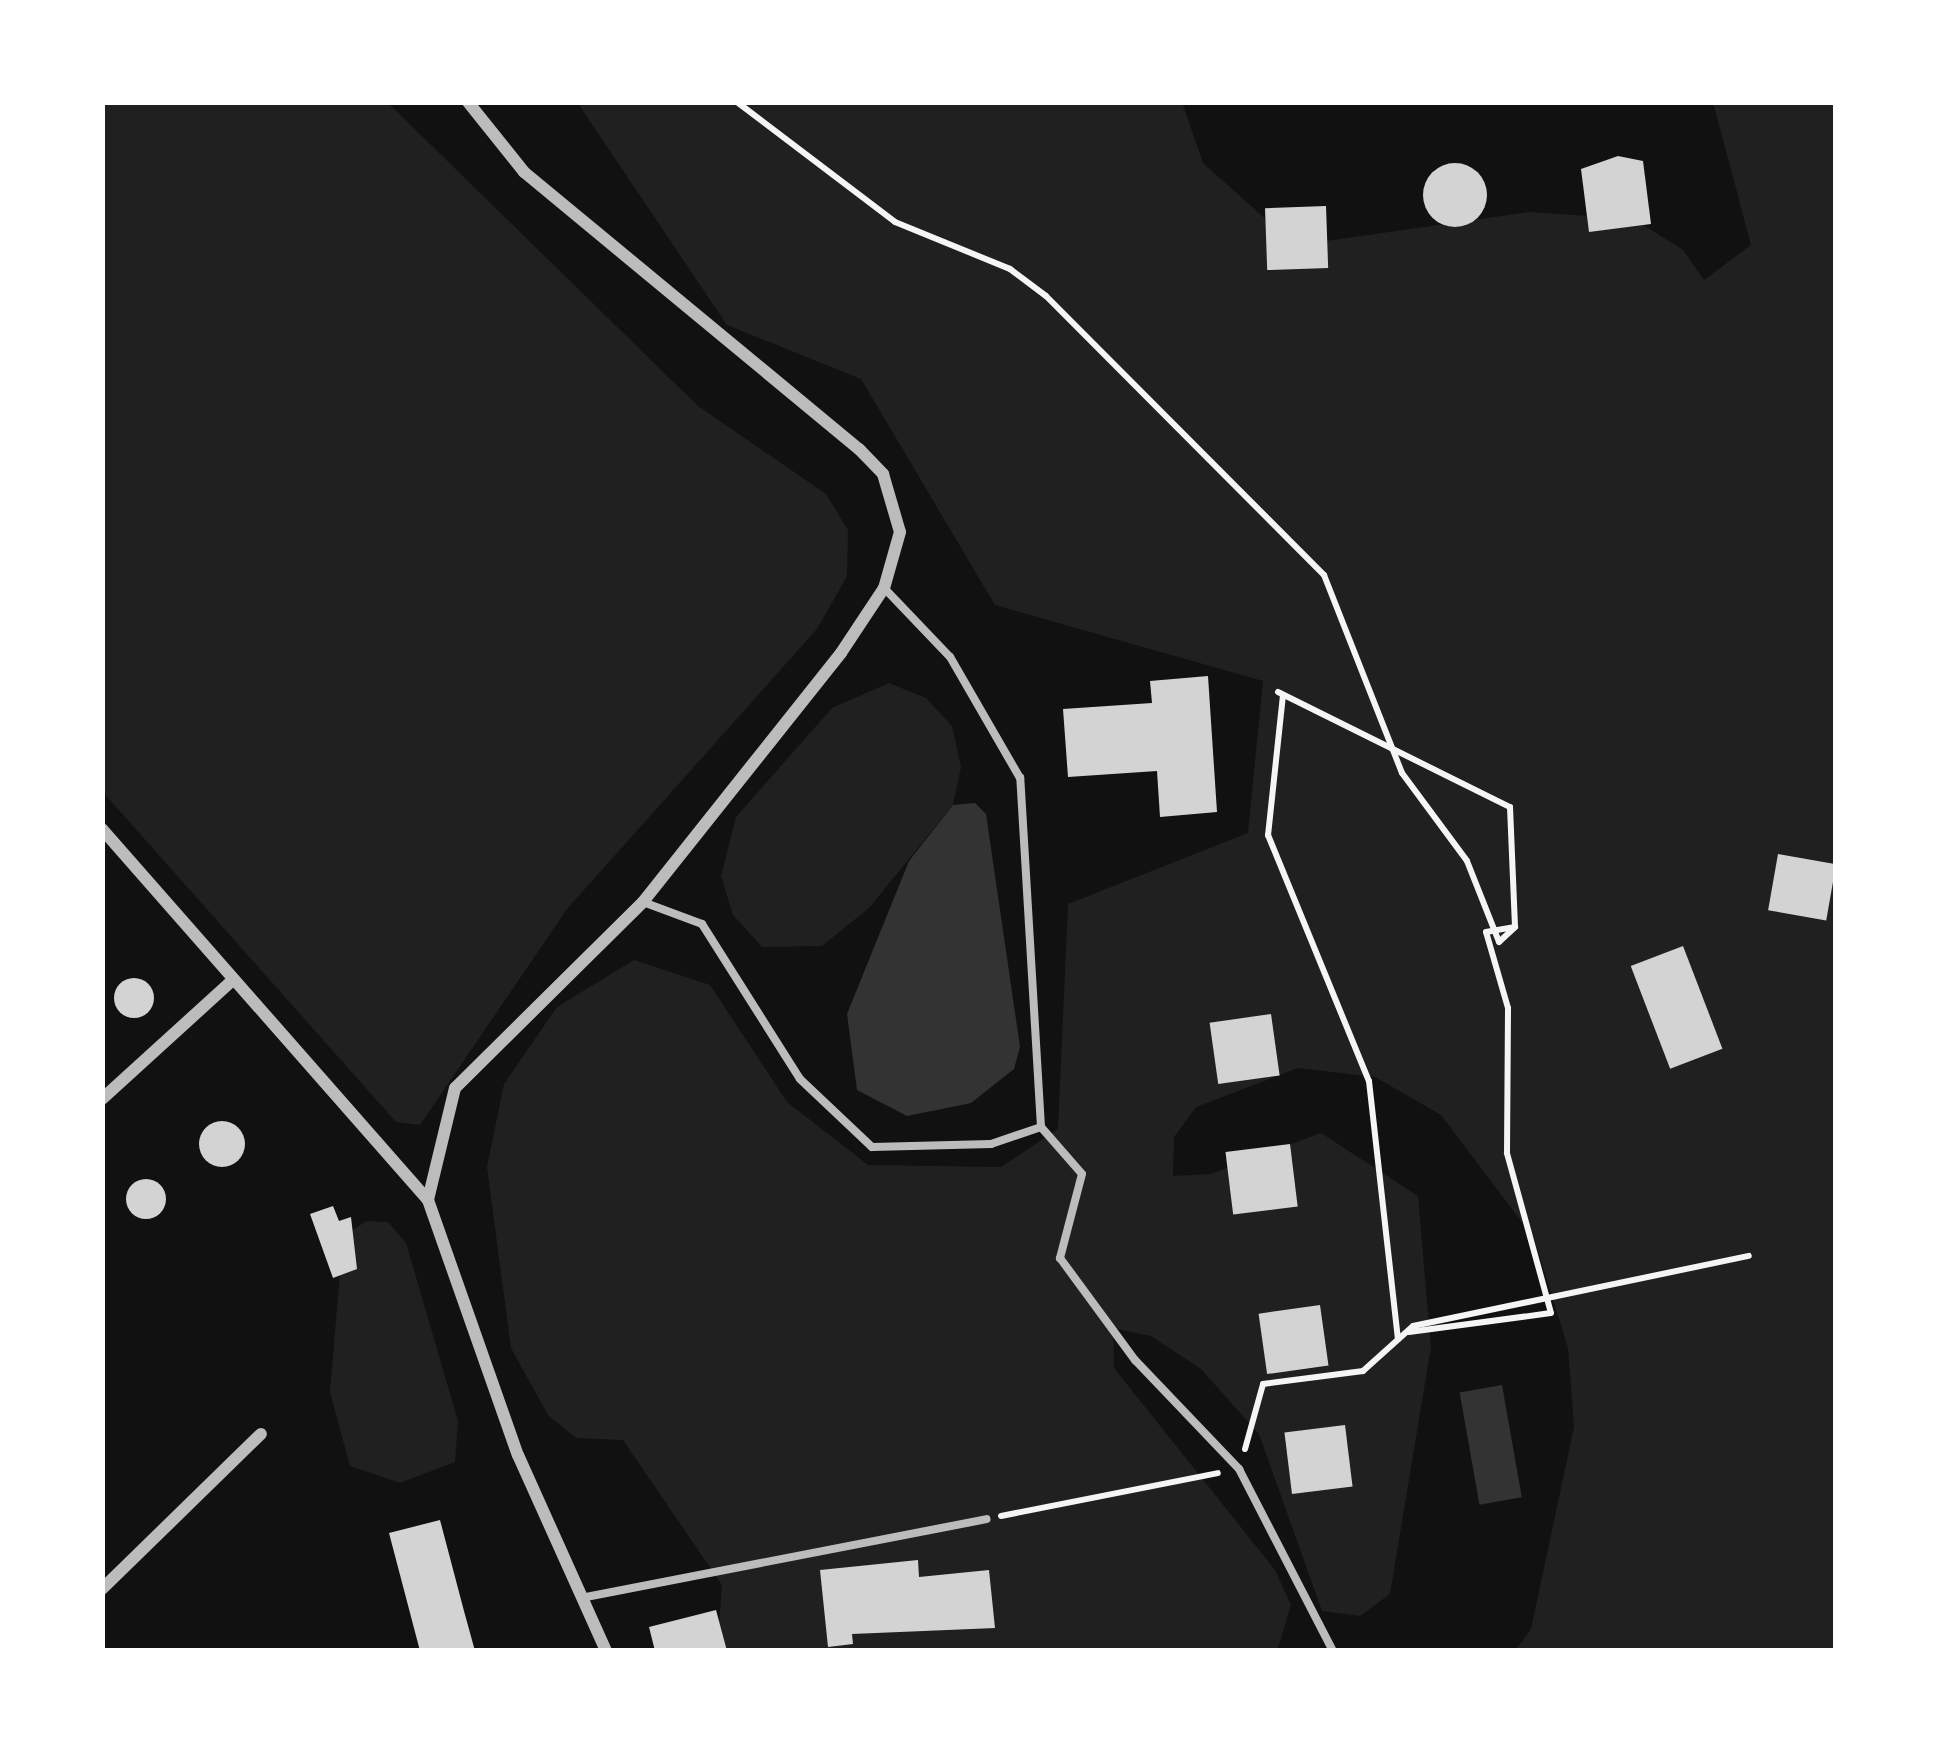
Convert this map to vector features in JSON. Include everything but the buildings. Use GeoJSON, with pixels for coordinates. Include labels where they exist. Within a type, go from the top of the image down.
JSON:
{"type":"FeatureCollection","features":[{"type":"Feature","properties":{"kind":"street"},"geometry":{"type":"LineString","coordinates":[[428,1200],[455,1088],[644,902],[884,589],[900,532],[883,474],[524,172],[468,102]]}},
{"type":"Feature","properties":{"kind":"street"},"geometry":{"type":"LineString","coordinates":[[102,829],[428,1200],[518,1455],[606,1651]]}},
{"type":"Feature","properties":{"kind":"street"},"geometry":{"type":"LineString","coordinates":[[102,1099],[233,980]]}},
{"type":"Feature","properties":{"kind":"street"},"geometry":{"type":"LineString","coordinates":[[102,1589],[261,1434]]}},
{"type":"Feature","properties":{"kind":"lane"},"geometry":{"type":"LineString","coordinates":[[884,589],[950,657],[1020,778],[1040,1127],[1082,1174],[1060,1258],[1135,1360],[1240,1469],[1333,1651]]}},
{"type":"Feature","properties":{"kind":"lane"},"geometry":{"type":"LineString","coordinates":[[644,902],[702,924],[800,1079],[872,1147],[991,1144],[1040,1127]]}},
{"type":"Feature","properties":{"kind":"lane"},"geometry":{"type":"LineString","coordinates":[[586,1598],[986,1519]]}},
{"type":"Feature","properties":{"kind":"path"},"geometry":{"type":"LineString","coordinates":[[737,102],[896,222],[1046,296],[1324,574],[1402,773],[1467,861],[1498,942],[1515,927]]}},
{"type":"Feature","properties":{"kind":"path"},"geometry":{"type":"LineString","coordinates":[[1401,1336],[1369,1081],[1268,835],[1281,693],[1510,807],[1515,927]]}},
{"type":"Feature","properties":{"kind":"path"},"geometry":{"type":"LineString","coordinates":[[1401,1336],[1551,1313],[1507,1153],[1508,1008],[1486,932],[1515,927]]}},
{"type":"Feature","properties":{"kind":"path"},"geometry":{"type":"LineString","coordinates":[[986,1519],[1240,1469],[1263,1384],[1363,1371],[1413,1326],[1749,1256]]}},
{"type":"Feature","properties":{"kind":"shaded area"},"geometry":{"type":"Polygon","coordinates":[[[102,102],[387,102],[698,406],[826,494],[848,530],[847,576],[817,629],[567,909],[420,1125],[396,1122],[102,791],[102,102]]]}},
{"type":"Feature","properties":{"kind":"shaded area"},"geometry":{"type":"Polygon","coordinates":[[[577,102],[1182,102],[1203,163],[1269,222],[1326,241],[1529,212],[1634,219],[1683,250],[1704,280],[1751,245],[1713,102],[1836,102],[1836,1651],[1515,1651],[1531,1629],[1574,1427],[1568,1348],[1534,1238],[1441,1115],[1375,1077],[1298,1068],[1196,1107],[1174,1137],[1173,1176],[1211,1174],[1321,1133],[1418,1196],[1431,1347],[1390,1594],[1360,1616],[1322,1611],[1259,1434],[1201,1369],[1151,1336],[1113,1328],[1114,1368],[1275,1570],[1291,1605],[1277,1651],[717,1651],[722,1585],[623,1440],[576,1438],[548,1415],[511,1348],[487,1167],[504,1084],[557,1007],[634,960],[710,985],[787,1102],[868,1165],[1001,1167],[1058,1129],[1068,904],[1248,833],[1263,681],[995,605],[861,379],[727,325],[577,102]]]}},
{"type":"Feature","properties":{"kind":"shaded area"},"geometry":{"type":"Polygon","coordinates":[[[889,683],[926,698],[952,726],[961,767],[953,805],[869,908],[822,946],[762,947],[733,915],[721,876],[736,817],[832,708],[889,683]]]}},
{"type":"Feature","properties":{"kind":"shaded area"},"geometry":{"type":"Polygon","coordinates":[[[975,803],[986,814],[1020,1047],[1014,1069],[971,1103],[907,1116],[857,1090],[847,1014],[909,861],[953,805],[975,803]]]}},
{"type":"Feature","properties":{"kind":"shaded area"},"geometry":{"type":"Polygon","coordinates":[[[366,1221],[388,1222],[406,1243],[458,1421],[455,1462],[400,1483],[350,1466],[330,1392],[343,1237],[366,1221]]]}},
{"type":"Feature","properties":{"kind":"shaded area"},"geometry":{"type":"Polygon","coordinates":[[[1502,1385],[1522,1497],[1479,1505],[1460,1392],[1502,1385]]]}}]}
